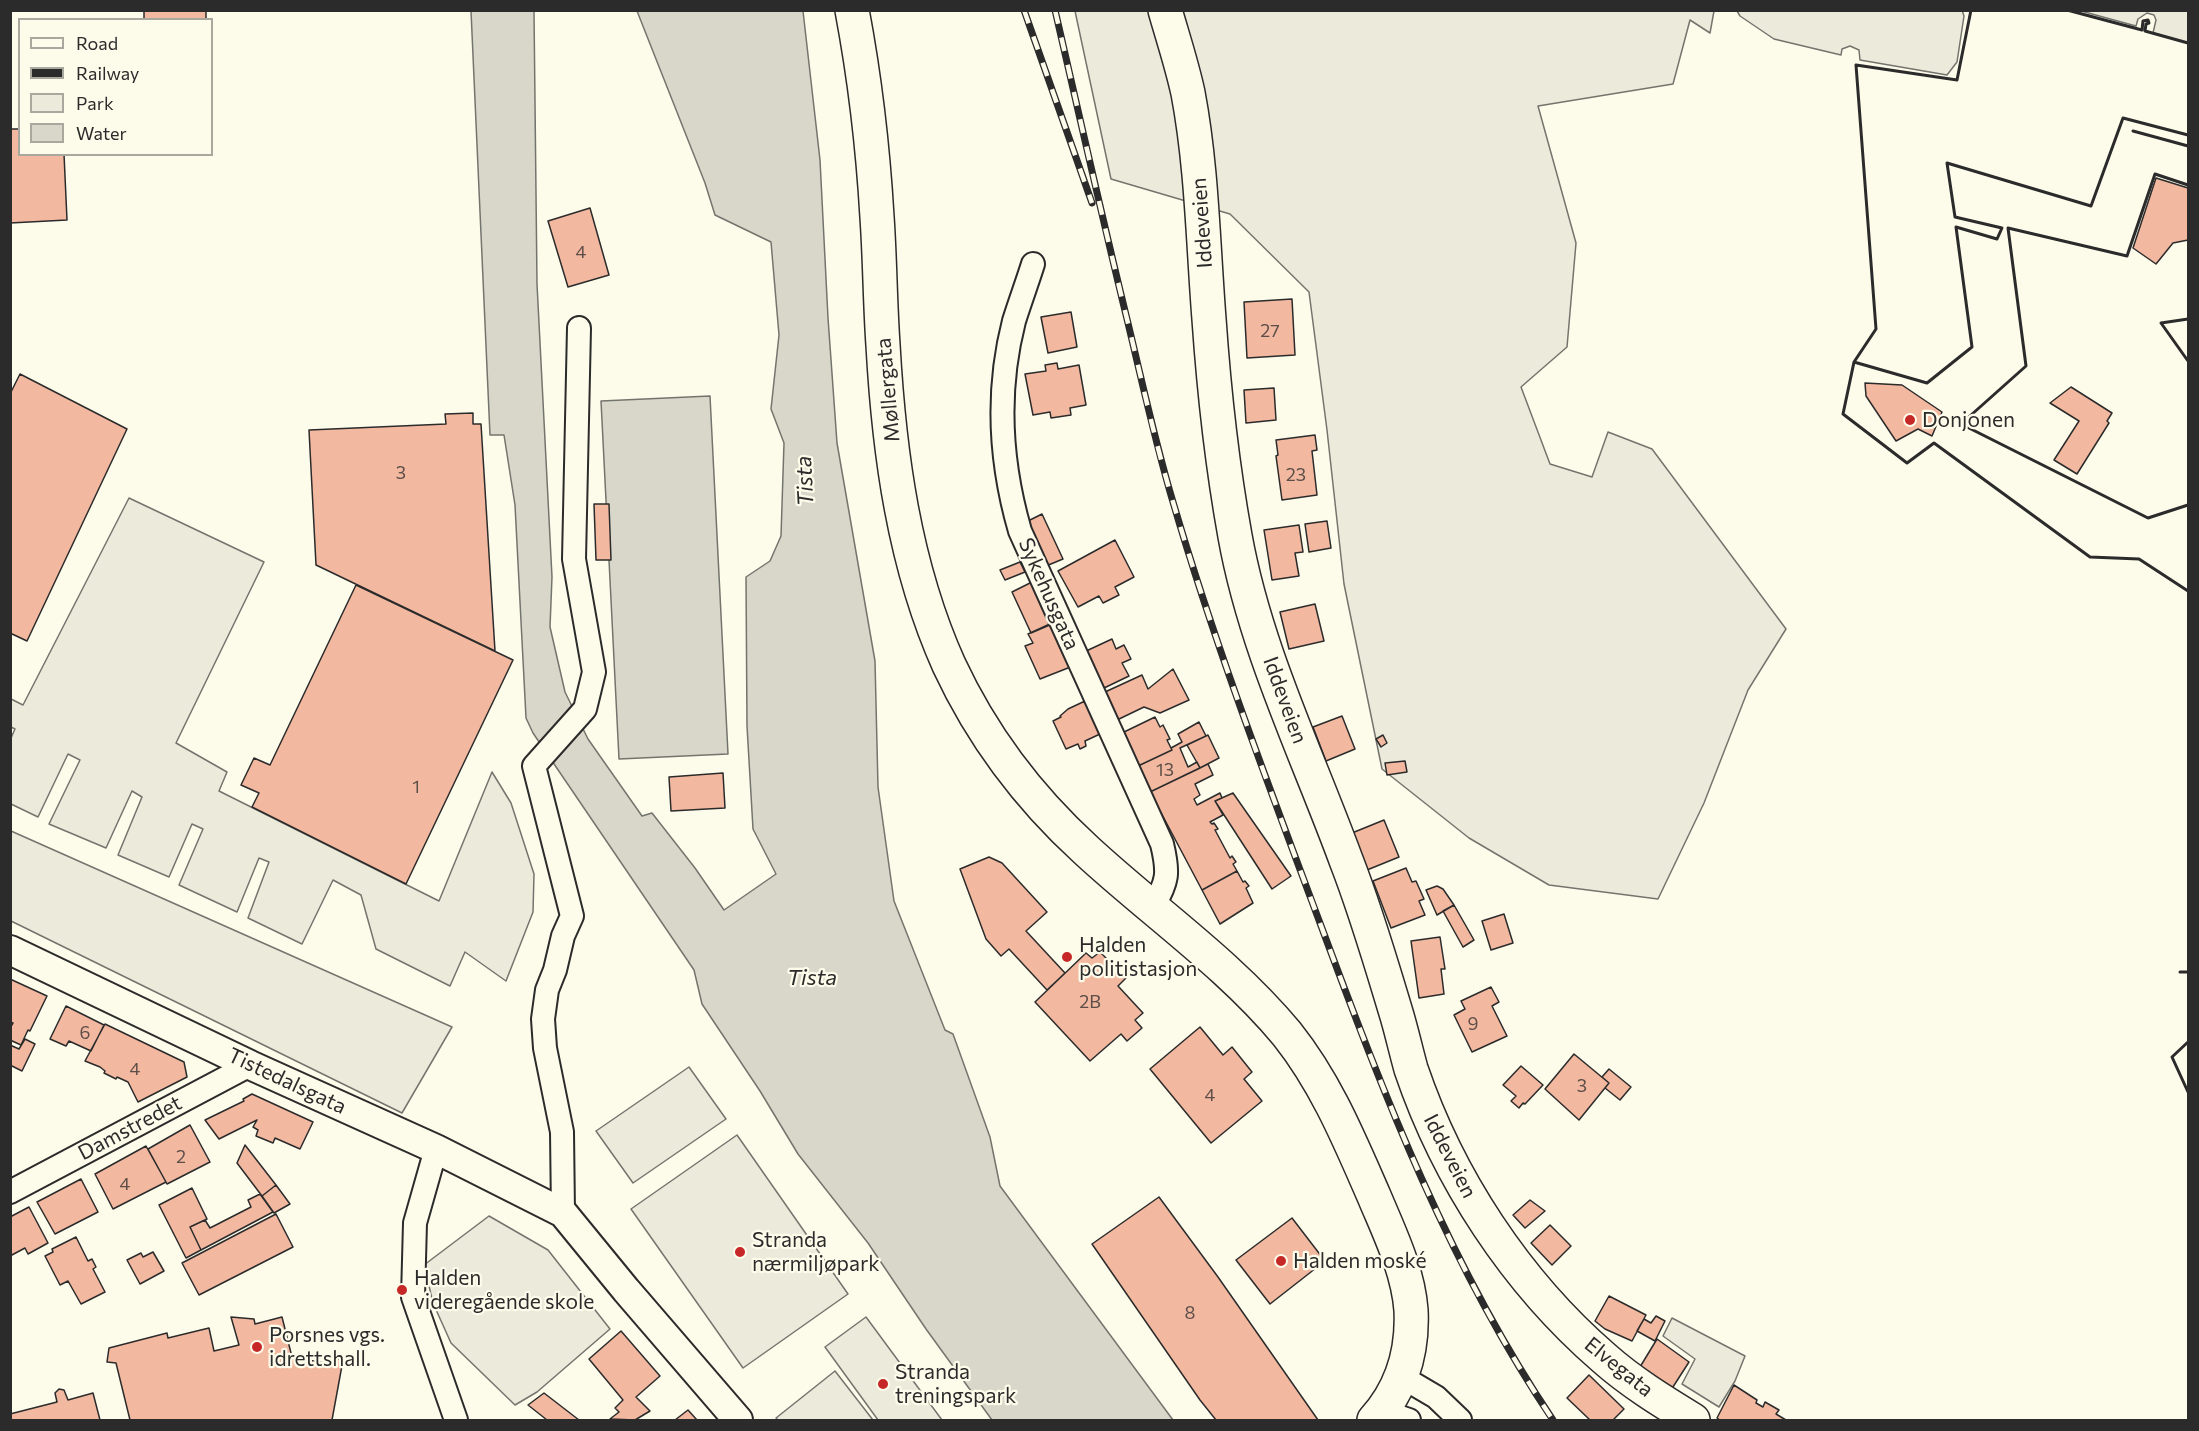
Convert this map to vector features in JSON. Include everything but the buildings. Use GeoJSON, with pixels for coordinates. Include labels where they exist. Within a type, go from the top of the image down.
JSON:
{"type":"FeatureCollection","features":[{"type":"Feature","properties":{"kind":"main road","name":"Møllergata"},"geometry":{"type":"LineString","coordinates":[[852,10],[866,92],[873,158],[888,409],[904,523],[917,577],[950,665],[976,717],[998,750],[1050,815],[1087,851],[1254,997],[1288,1036],[1319,1081],[1347,1133],[1392,1240],[1409,1294],[1410,1335],[1407,1359],[1388,1417]]}},
{"type":"Feature","properties":{"kind":"main road","name":"Iddeveien"},"geometry":{"type":"LineString","coordinates":[[1165,10],[1187,90],[1193,128],[1201,194],[1209,320],[1223,459],[1235,537],[1254,613],[1278,683],[1350,870],[1376,945],[1410,1066],[1425,1106],[1477,1208],[1510,1258],[1575,1332]]}},
{"type":"Feature","properties":{"kind":"main road","name":"Elvegata"},"geometry":{"type":"LineString","coordinates":[[1575,1332],[1605,1360],[1661,1401],[1693,1420]]}},
{"type":"Feature","properties":{"kind":"street","name":"Sykehusgata"},"geometry":{"type":"LineString","coordinates":[[1033,264],[1014,322],[1002,397],[1004,456],[1013,505],[1020,531],[1162,844],[1168,868],[1163,889],[1153,907]]}},
{"type":"Feature","properties":{"kind":"street"},"geometry":{"type":"LineString","coordinates":[[579,328],[574,559],[594,672],[585,709],[534,766],[572,916],[563,936],[555,970],[547,990],[543,1019],[545,1047],[562,1132],[563,1213],[738,1420]]}},
{"type":"Feature","properties":{"kind":"street","name":"Tistedalsgata"},"geometry":{"type":"LineString","coordinates":[[10,950],[250,1065],[436,1149],[563,1213]]}},
{"type":"Feature","properties":{"kind":"street","name":"Damstredet"},"geometry":{"type":"LineString","coordinates":[[10,1192],[250,1065]]}},
{"type":"Feature","properties":{"kind":"street"},"geometry":{"type":"LineString","coordinates":[[436,1149],[415,1223],[413,1297],[456,1420]]}},
{"type":"Feature","properties":{"kind":"street"},"geometry":{"type":"LineString","coordinates":[[1402,1377],[1436,1397],[1460,1420]]}},
{"type":"Feature","properties":{"kind":"green space"},"geometry":{"type":"Polygon","coordinates":[[[1962,10],[1964,16],[1957,62],[1947,75],[1860,60],[1859,50],[1850,46],[1842,49],[1841,55],[1774,39],[1740,16],[1737,11],[1962,10]]]}},
{"type":"Feature","properties":{"kind":"green space"},"geometry":{"type":"Polygon","coordinates":[[[1075,11],[1714,11],[1710,33],[1690,20],[1673,84],[1538,106],[1576,243],[1567,347],[1521,387],[1550,464],[1592,477],[1608,432],[1652,449],[1786,629],[1748,690],[1704,803],[1658,899],[1549,885],[1469,838],[1382,769],[1344,584],[1309,292],[1230,214],[1111,179],[1075,11]]]}},
{"type":"Feature","properties":{"kind":"green space"},"geometry":{"type":"Polygon","coordinates":[[[2081,11],[2188,11],[2188,43],[2153,33],[2156,20],[2154,15],[2147,13],[2138,19],[2136,26],[2081,11]]]}},
{"type":"Feature","properties":{"kind":"green space"},"geometry":{"type":"Polygon","coordinates":[[[689,1067],[726,1119],[633,1183],[596,1131],[689,1067]]]}},
{"type":"Feature","properties":{"kind":"green space","name":"Stranda nærmiljøpark"},"geometry":{"type":"Polygon","coordinates":[[[737,1135],[848,1294],[743,1368],[631,1209],[737,1135]]]}},
{"type":"Feature","properties":{"kind":"green space","name":"Stranda treningspark"},"geometry":{"type":"Polygon","coordinates":[[[866,1317],[942,1420],[878,1420],[825,1347],[866,1317]]]}},
{"type":"Feature","properties":{"kind":"shaded area"},"geometry":{"type":"Polygon","coordinates":[[[129,498],[264,562],[176,743],[227,772],[219,791],[439,901],[492,772],[511,803],[534,874],[533,912],[506,981],[465,952],[450,986],[376,949],[361,895],[333,880],[302,944],[248,918],[269,862],[259,858],[237,912],[179,885],[203,829],[192,824],[169,877],[118,855],[142,797],[132,791],[106,848],[49,824],[80,760],[68,754],[38,817],[11,804],[11,738],[15,729],[11,727],[11,699],[23,705],[129,498]]]}},
{"type":"Feature","properties":{"kind":"shaded area"},"geometry":{"type":"Polygon","coordinates":[[[10,831],[452,1027],[402,1113],[11,921],[10,831]]]}},
{"type":"Feature","properties":{"kind":"shaded area"},"geometry":{"type":"Polygon","coordinates":[[[489,1216],[548,1250],[610,1329],[537,1392],[515,1405],[451,1343],[433,1303],[424,1265],[489,1216]]]}},
{"type":"Feature","properties":{"kind":"shaded area"},"geometry":{"type":"Polygon","coordinates":[[[1672,1318],[1745,1356],[1735,1381],[1719,1407],[1682,1384],[1695,1359],[1663,1336],[1672,1318]]]}},
{"type":"Feature","properties":{"kind":"shaded area"},"geometry":{"type":"Polygon","coordinates":[[[835,1371],[873,1420],[778,1420],[776,1418],[835,1371]]]}},
{"type":"Feature","properties":{"kind":"water","name":"Tista"},"geometry":{"type":"Polygon","coordinates":[[[471,11],[534,11],[537,284],[552,577],[550,627],[565,692],[588,739],[642,816],[652,813],[724,910],[776,874],[753,829],[747,726],[746,577],[770,561],[781,536],[784,443],[771,409],[779,335],[771,242],[715,215],[705,183],[637,11],[803,11],[820,160],[837,443],[875,661],[878,787],[894,901],[945,1030],[953,1034],[990,1137],[1000,1186],[1173,1420],[992,1420],[926,1329],[868,1243],[798,1154],[760,1091],[702,1004],[694,970],[533,733],[526,718],[515,505],[504,435],[490,435],[471,11]]]}},
{"type":"Feature","properties":{"kind":"water"},"geometry":{"type":"Polygon","coordinates":[[[710,396],[728,754],[619,759],[601,401],[710,396]]]}},
{"type":"Feature","properties":{"kind":"railway"},"geometry":{"type":"LineString","coordinates":[[1024,10],[1092,203]]}},
{"type":"Feature","properties":{"kind":"railway"},"geometry":{"type":"LineString","coordinates":[[1055,10],[1160,457],[1206,609],[1243,714],[1369,1053],[1422,1179],[1482,1302],[1553,1420]]}},
{"type":"Feature","properties":{"kind":"wall"},"geometry":{"type":"LineString","coordinates":[[1971,10],[1957,80],[1856,65],[1876,329],[1854,362],[1843,414],[1907,463],[1934,443],[2090,557],[2139,559],[2188,591]]}},
{"type":"Feature","properties":{"kind":"wall"},"geometry":{"type":"LineString","coordinates":[[2067,10],[2142,30],[2143,21],[2148,20],[2145,31],[2188,43]]}},
{"type":"Feature","properties":{"kind":"wall"},"geometry":{"type":"LineString","coordinates":[[1854,362],[1927,383],[1972,347],[1956,227],[1997,239],[2002,228],[1955,217],[1947,163],[2091,206],[2123,118],[2188,135]]}},
{"type":"Feature","properties":{"kind":"wall"},"geometry":{"type":"LineString","coordinates":[[2133,131],[2188,146]]}},
{"type":"Feature","properties":{"kind":"wall"},"geometry":{"type":"LineString","coordinates":[[2188,185],[2155,174],[2127,256],[2008,228],[2026,366],[1961,424],[2148,518],[2188,505]]}},
{"type":"Feature","properties":{"kind":"wall"},"geometry":{"type":"LineString","coordinates":[[2188,319],[2161,323],[2188,361]]}},
{"type":"Feature","properties":{"kind":"wall"},"geometry":{"type":"LineString","coordinates":[[2180,972],[2188,972]]}},
{"type":"Feature","properties":{"kind":"wall"},"geometry":{"type":"LineString","coordinates":[[2188,1042],[2172,1057],[2188,1092]]}},
{"type":"Feature","properties":{"kind":"place","name":"Donjonen"},"geometry":{"type":"Point","coordinates":[1910,420]}},
{"type":"Feature","properties":{"kind":"place","name":"Halden politistasjon"},"geometry":{"type":"Point","coordinates":[1067,957]}},
{"type":"Feature","properties":{"kind":"place","name":"Stranda nærmiljøpark"},"geometry":{"type":"Point","coordinates":[740,1252]}},
{"type":"Feature","properties":{"kind":"place","name":"Halden moské"},"geometry":{"type":"Point","coordinates":[1281,1261]}},
{"type":"Feature","properties":{"kind":"place","name":"Halden videregående skole"},"geometry":{"type":"Point","coordinates":[402,1290]}},
{"type":"Feature","properties":{"kind":"place","name":"Porsnes vgs. idrettshall."},"geometry":{"type":"Point","coordinates":[257,1347]}},
{"type":"Feature","properties":{"kind":"place","name":"Stranda treningspark"},"geometry":{"type":"Point","coordinates":[883,1384]}}]}
